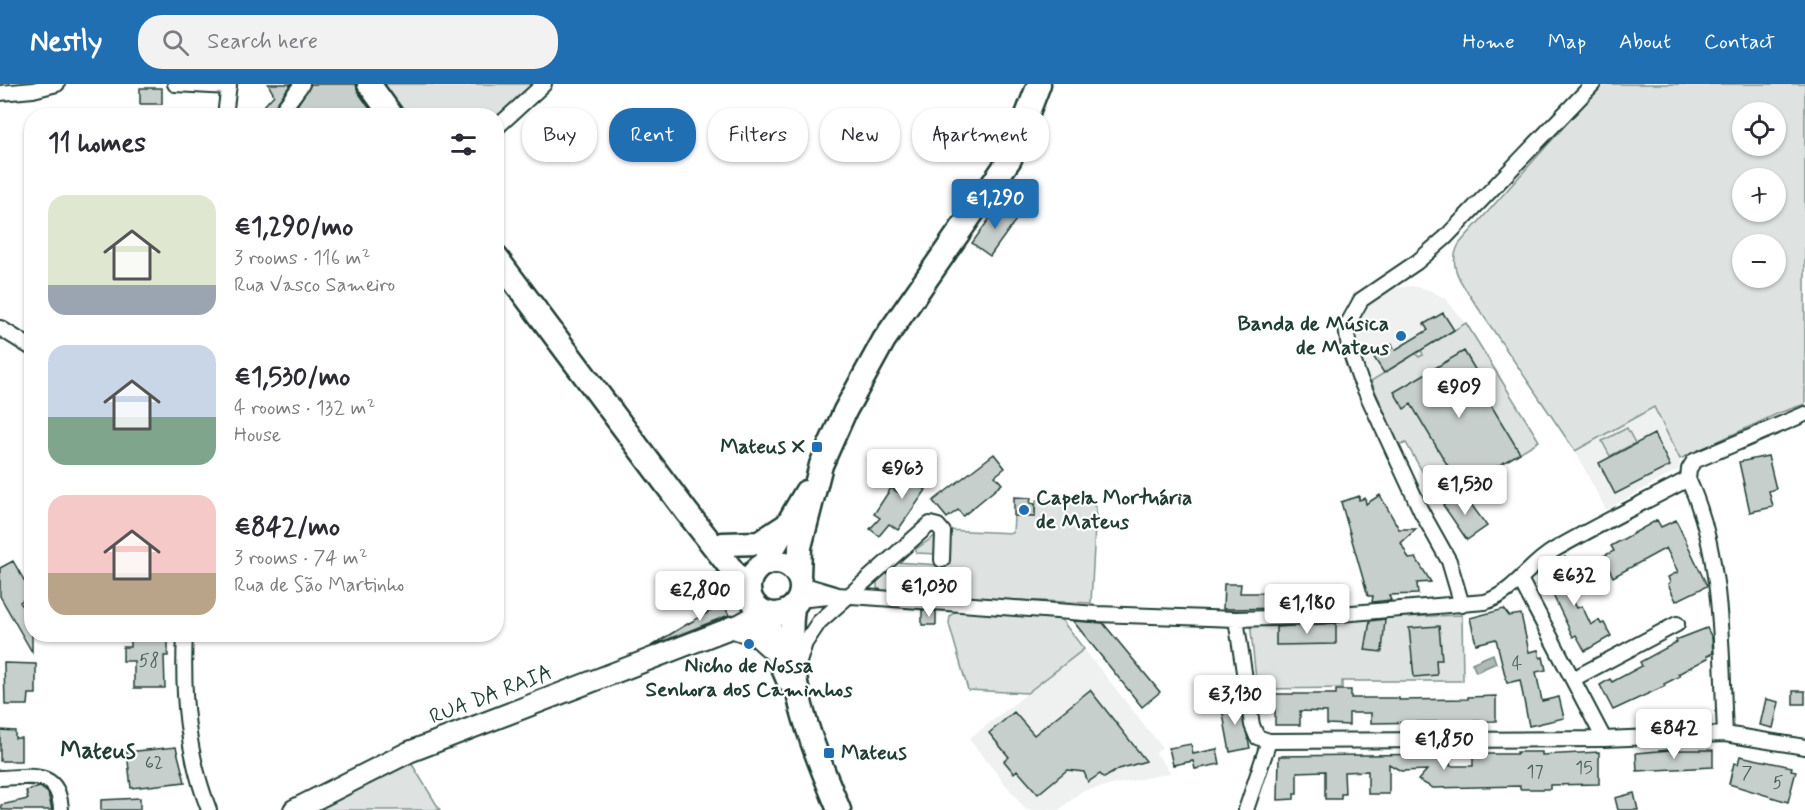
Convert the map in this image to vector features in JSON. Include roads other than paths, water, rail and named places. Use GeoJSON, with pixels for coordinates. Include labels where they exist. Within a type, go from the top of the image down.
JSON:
{"type":"FeatureCollection","features":[{"type":"Feature","properties":{"kind":"main road"},"geometry":{"type":"LineString","coordinates":[[369,84],[386,108]]}},
{"type":"Feature","properties":{"kind":"main road"},"geometry":{"type":"LineString","coordinates":[[838,810],[798,700],[749,582],[821,465],[858,384],[884,340],[1010,159],[1039,84]]}},
{"type":"Feature","properties":{"kind":"main road"},"geometry":{"type":"LineString","coordinates":[[504,268],[756,602],[779,614],[798,592]]}},
{"type":"Feature","properties":{"kind":"main road"},"geometry":{"type":"LineString","coordinates":[[798,700],[791,640],[798,592],[800,547],[821,465]]}},
{"type":"Feature","properties":{"kind":"main road"},"geometry":{"type":"LineString","coordinates":[[686,512],[723,544],[761,565],[772,561],[788,565],[798,592]]}},
{"type":"Feature","properties":{"kind":"main road"},"geometry":{"type":"LineString","coordinates":[[723,544],[759,543],[786,525]]}},
{"type":"Feature","properties":{"kind":"main road"},"geometry":{"type":"LineString","coordinates":[[710,636],[731,627],[756,602]]}},
{"type":"Feature","properties":{"kind":"main road"},"geometry":{"type":"LineString","coordinates":[[710,636],[756,602]]}},
{"type":"Feature","properties":{"kind":"main road"},"geometry":{"type":"LineString","coordinates":[[731,627],[757,636],[777,654]]}},
{"type":"Feature","properties":{"kind":"main road","name":"RUA DA RAIA"},"geometry":{"type":"LineString","coordinates":[[294,810],[403,755],[710,636]]}},
{"type":"Feature","properties":{"kind":"street"},"geometry":{"type":"LineString","coordinates":[[0,93],[33,90],[57,84]]}},
{"type":"Feature","properties":{"kind":"street"},"geometry":{"type":"LineString","coordinates":[[175,84],[229,86],[226,108]]}},
{"type":"Feature","properties":{"kind":"street"},"geometry":{"type":"LineString","coordinates":[[284,108],[302,84]]}},
{"type":"Feature","properties":{"kind":"street"},"geometry":{"type":"LineString","coordinates":[[504,121],[544,84]]}},
{"type":"Feature","properties":{"kind":"street"},"geometry":{"type":"LineString","coordinates":[[1462,605],[1449,561],[1420,510],[1359,377],[1349,348],[1346,327],[1361,300],[1417,262],[1445,238],[1593,84]]}},
{"type":"Feature","properties":{"kind":"street"},"geometry":{"type":"LineString","coordinates":[[0,328],[24,343]]}},
{"type":"Feature","properties":{"kind":"street"},"geometry":{"type":"LineString","coordinates":[[1725,734],[1715,590],[1702,510],[1688,479],[1690,465],[1697,459],[1805,414]]}},
{"type":"Feature","properties":{"kind":"street"},"geometry":{"type":"LineString","coordinates":[[798,592],[1097,614],[1236,619],[1304,617],[1462,605],[1495,599],[1554,550],[1688,479]]}},
{"type":"Feature","properties":{"kind":"street"},"geometry":{"type":"LineString","coordinates":[[798,700],[799,663],[805,643],[819,622],[930,524],[938,526],[943,532],[942,560]]}},
{"type":"Feature","properties":{"kind":"street"},"geometry":{"type":"LineString","coordinates":[[1520,579],[1604,739]]}},
{"type":"Feature","properties":{"kind":"street"},"geometry":{"type":"LineString","coordinates":[[1236,619],[1252,725],[1257,737],[1269,741],[1604,739],[1725,734],[1805,747]]}},
{"type":"Feature","properties":{"kind":"street"},"geometry":{"type":"LineString","coordinates":[[1573,679],[1677,624]]}},
{"type":"Feature","properties":{"kind":"street"},"geometry":{"type":"LineString","coordinates":[[184,642],[186,716],[189,738],[209,810]]}},
{"type":"Feature","properties":{"kind":"street"},"geometry":{"type":"LineString","coordinates":[[1246,810],[1269,741]]}},
{"type":"Feature","properties":{"kind":"street"},"geometry":{"type":"LineString","coordinates":[[0,778],[39,778],[52,782],[59,792],[61,810]]}},
{"type":"Feature","properties":{"kind":"place","name":"Banda de Música de Mateus"},"geometry":{"type":"Point","coordinates":[1401,336]}},
{"type":"Feature","properties":{"kind":"place","name":"Mateus X"},"geometry":{"type":"Point","coordinates":[817,447]}},
{"type":"Feature","properties":{"kind":"place","name":"Capela Mortuária de Mateus"},"geometry":{"type":"Point","coordinates":[1024,510]}},
{"type":"Feature","properties":{"kind":"place","name":"Nicho de Nossa Senhora dos Caminhos"},"geometry":{"type":"Point","coordinates":[749,644]}},
{"type":"Feature","properties":{"kind":"place","name":"Mateus"},"geometry":{"type":"Point","coordinates":[829,753]}},
{"type":"Feature","properties":{"kind":"district","name":"Mateus"},"geometry":{"type":"Point","coordinates":[98,751]}}]}
